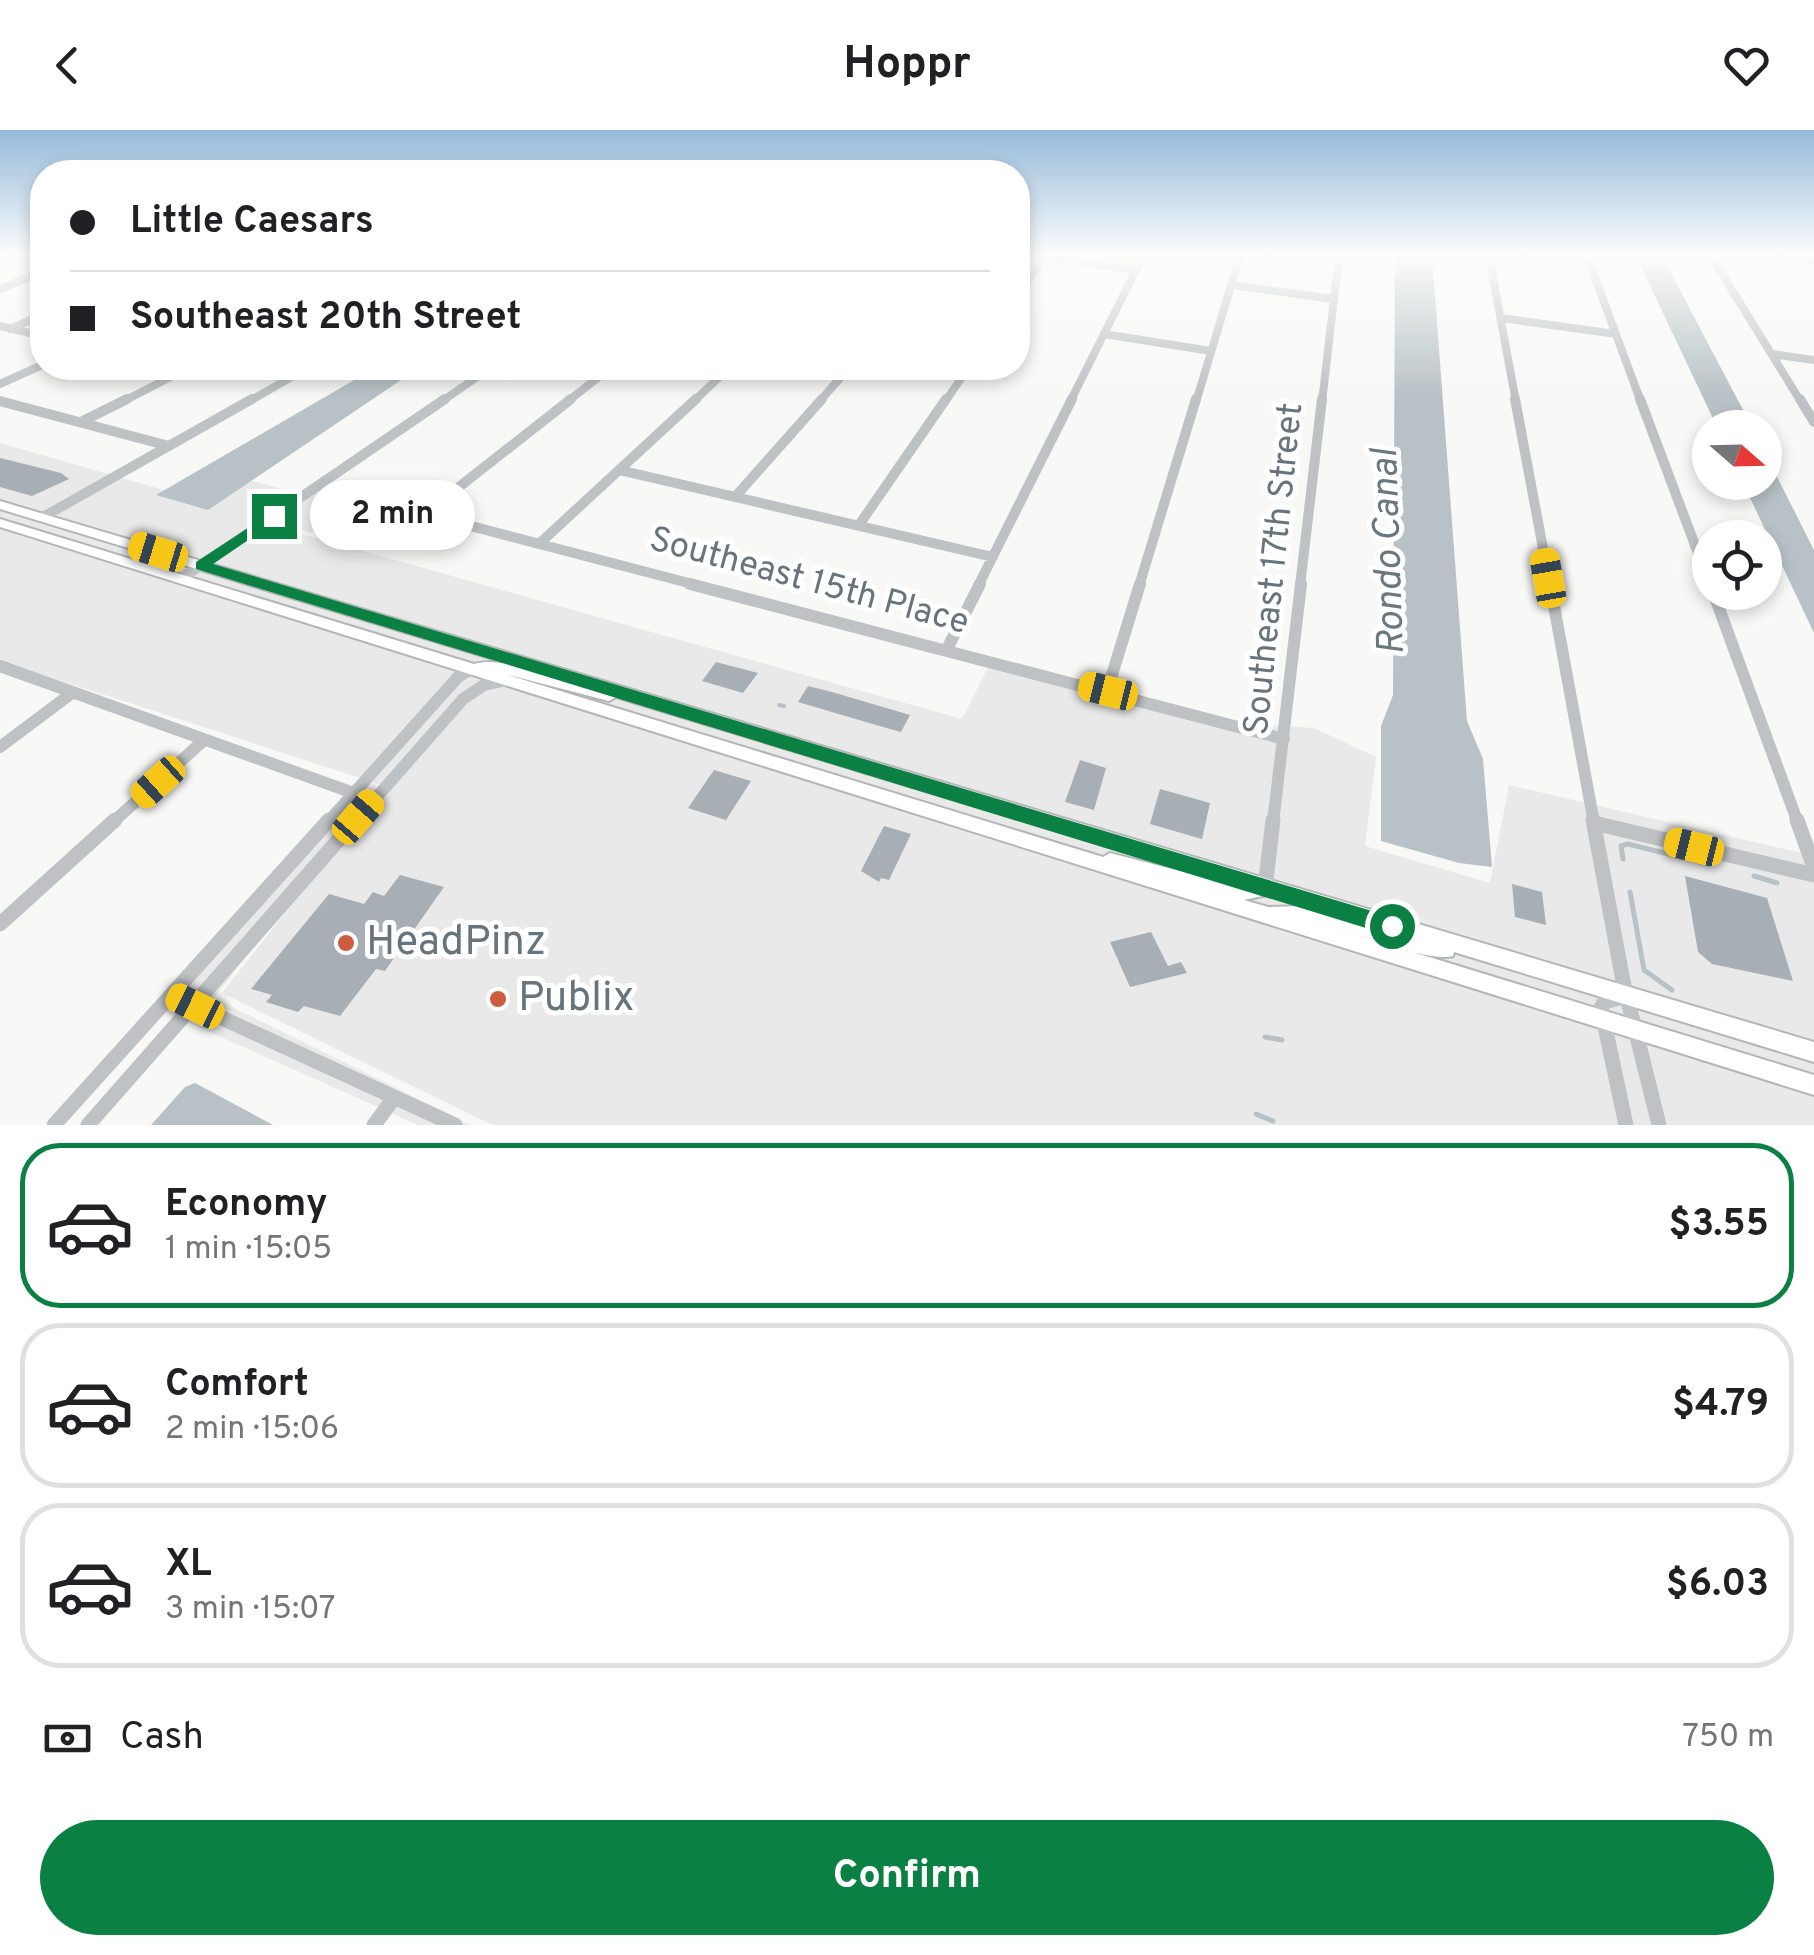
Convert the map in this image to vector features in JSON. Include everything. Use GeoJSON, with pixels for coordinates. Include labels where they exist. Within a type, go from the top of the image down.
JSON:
{"type":"FeatureCollection","features":[{"type":"Feature","properties":{"kind":"main road"},"geometry":{"type":"LineString","coordinates":[[0,505],[1814,1052]]}},
{"type":"Feature","properties":{"kind":"main road"},"geometry":{"type":"LineString","coordinates":[[0,514],[21,520],[43,518]]}},
{"type":"Feature","properties":{"kind":"main road"},"geometry":{"type":"LineString","coordinates":[[0,523],[1814,1085]]}},
{"type":"Feature","properties":{"kind":"main road"},"geometry":{"type":"LineString","coordinates":[[471,669],[498,666],[592,694],[640,698]]}},
{"type":"Feature","properties":{"kind":"main road"},"geometry":{"type":"LineString","coordinates":[[1070,856],[1137,865],[1237,894],[1265,888]]}},
{"type":"Feature","properties":{"kind":"main road"},"geometry":{"type":"LineString","coordinates":[[1266,916],[1281,911],[1306,913],[1407,944],[1506,961]]}},
{"type":"Feature","properties":{"kind":"street"},"geometry":{"type":"LineString","coordinates":[[947,649],[1120,302]]}},
{"type":"Feature","properties":{"kind":"street"},"geometry":{"type":"LineString","coordinates":[[1108,691],[1227,302]]}},
{"type":"Feature","properties":{"kind":"street","name":"Southeast 17th Street"},"geometry":{"type":"LineString","coordinates":[[1265,888],[1334,302]]}},
{"type":"Feature","properties":{"kind":"street"},"geometry":{"type":"LineString","coordinates":[[1498,302],[1628,997],[1659,1125]]}},
{"type":"Feature","properties":{"kind":"street"},"geometry":{"type":"LineString","coordinates":[[1604,302],[1692,537]]}},
{"type":"Feature","properties":{"kind":"street"},"geometry":{"type":"LineString","coordinates":[[1740,302],[1814,422]]}},
{"type":"Feature","properties":{"kind":"street"},"geometry":{"type":"LineString","coordinates":[[1501,318],[1616,334]]}},
{"type":"Feature","properties":{"kind":"street"},"geometry":{"type":"LineString","coordinates":[[5,327],[30,319]]}},
{"type":"Feature","properties":{"kind":"street"},"geometry":{"type":"LineString","coordinates":[[5,327],[30,333]]}},
{"type":"Feature","properties":{"kind":"street"},"geometry":{"type":"LineString","coordinates":[[1104,334],[1212,351]]}},
{"type":"Feature","properties":{"kind":"street"},"geometry":{"type":"LineString","coordinates":[[1772,354],[1814,360]]}},
{"type":"Feature","properties":{"kind":"street"},"geometry":{"type":"LineString","coordinates":[[0,384],[30,370]]}},
{"type":"Feature","properties":{"kind":"street"},"geometry":{"type":"LineString","coordinates":[[82,422],[164,380]]}},
{"type":"Feature","properties":{"kind":"street"},"geometry":{"type":"LineString","coordinates":[[43,518],[286,380]]}},
{"type":"Feature","properties":{"kind":"street"},"geometry":{"type":"LineString","coordinates":[[181,579],[473,380]]}},
{"type":"Feature","properties":{"kind":"street"},"geometry":{"type":"LineString","coordinates":[[426,513],[595,380]]}},
{"type":"Feature","properties":{"kind":"street"},"geometry":{"type":"LineString","coordinates":[[540,543],[716,380]]}},
{"type":"Feature","properties":{"kind":"street"},"geometry":{"type":"LineString","coordinates":[[735,496],[837,380]]}},
{"type":"Feature","properties":{"kind":"street"},"geometry":{"type":"LineString","coordinates":[[859,525],[960,380]]}},
{"type":"Feature","properties":{"kind":"street"},"geometry":{"type":"LineString","coordinates":[[0,401],[168,446]]}},
{"type":"Feature","properties":{"kind":"street"},"geometry":{"type":"LineString","coordinates":[[619,470],[992,557]]}},
{"type":"Feature","properties":{"kind":"street","name":"Southeast 15th Place"},"geometry":{"type":"LineString","coordinates":[[318,486],[1284,739]]}},
{"type":"Feature","properties":{"kind":"street"},"geometry":{"type":"LineString","coordinates":[[1720,610],[1814,871]]}},
{"type":"Feature","properties":{"kind":"street"},"geometry":{"type":"LineString","coordinates":[[0,666],[373,800]]}},
{"type":"Feature","properties":{"kind":"street"},"geometry":{"type":"LineString","coordinates":[[54,1125],[458,677],[471,669]]}},
{"type":"Feature","properties":{"kind":"street"},"geometry":{"type":"LineString","coordinates":[[88,1125],[463,699],[484,685],[507,680]]}},
{"type":"Feature","properties":{"kind":"street"},"geometry":{"type":"LineString","coordinates":[[0,748],[72,693]]}},
{"type":"Feature","properties":{"kind":"street"},"geometry":{"type":"LineString","coordinates":[[0,924],[203,740]]}},
{"type":"Feature","properties":{"kind":"street"},"geometry":{"type":"LineString","coordinates":[[1594,823],[1814,871]]}},
{"type":"Feature","properties":{"kind":"street"},"geometry":{"type":"LineString","coordinates":[[174,996],[455,1125]]}},
{"type":"Feature","properties":{"kind":"street"},"geometry":{"type":"LineString","coordinates":[[1626,1125],[1602,1022],[1604,1002],[1628,997]]}},
{"type":"Feature","properties":{"kind":"street"},"geometry":{"type":"LineString","coordinates":[[374,1125],[394,1098]]}},
{"type":"Feature","properties":{"kind":"shaded area"},"geometry":{"type":"Polygon","coordinates":[[[1395,302],[1435,302],[1467,721],[1483,759],[1492,867],[1459,863],[1381,841],[1381,726],[1393,695],[1395,302]]]}},
{"type":"Feature","properties":{"kind":"shaded area"},"geometry":{"type":"Polygon","coordinates":[[[1658,302],[1686,302],[1743,410],[1709,410],[1658,302]]]}},
{"type":"Feature","properties":{"kind":"shaded area"},"geometry":{"type":"Polygon","coordinates":[[[354,380],[401,380],[208,510],[156,495],[354,380]]]}},
{"type":"Feature","properties":{"kind":"shaded area"},"geometry":{"type":"Polygon","coordinates":[[[0,443],[202,501],[245,479],[305,495],[274,516],[281,528],[962,719],[991,661],[1222,722],[1314,728],[1376,757],[1365,846],[1490,883],[1509,785],[1814,856],[1814,1125],[492,1125],[222,993],[385,786],[0,661],[0,443]]]}},
{"type":"Feature","properties":{"kind":"shaded area"},"geometry":{"type":"Polygon","coordinates":[[[1782,487],[1814,550],[1814,633],[1782,565],[1782,520],[1761,520],[1751,500],[1782,500],[1782,487]]]}},
{"type":"Feature","properties":{"kind":"shaded area"},"geometry":{"type":"Polygon","coordinates":[[[317,490],[356,500],[311,533],[286,526],[280,516],[317,490]]]}},
{"type":"Feature","properties":{"kind":"shaded area"},"geometry":{"type":"Polygon","coordinates":[[[351,800],[364,804],[214,998],[471,1125],[418,1125],[163,1011],[351,800]]]}},
{"type":"Feature","properties":{"kind":"shaded area"},"geometry":{"type":"Polygon","coordinates":[[[195,1083],[273,1125],[151,1125],[185,1087],[195,1083]]]}},
{"type":"Feature","properties":{"kind":"building"},"geometry":{"type":"Polygon","coordinates":[[[0,458],[61,473],[69,479],[32,496],[0,487],[0,458]]]}},
{"type":"Feature","properties":{"kind":"building"},"geometry":{"type":"Polygon","coordinates":[[[716,662],[758,673],[743,693],[702,681],[716,662]]]}},
{"type":"Feature","properties":{"kind":"building"},"geometry":{"type":"Polygon","coordinates":[[[808,686],[910,715],[901,732],[876,725],[798,702],[808,686]]]}},
{"type":"Feature","properties":{"kind":"building"},"geometry":{"type":"Polygon","coordinates":[[[1080,760],[1106,768],[1094,810],[1065,802],[1080,760]]]}},
{"type":"Feature","properties":{"kind":"building"},"geometry":{"type":"Polygon","coordinates":[[[714,770],[751,781],[726,820],[688,808],[714,770]]]}},
{"type":"Feature","properties":{"kind":"building"},"geometry":{"type":"Polygon","coordinates":[[[1160,789],[1210,803],[1202,839],[1150,824],[1160,789]]]}},
{"type":"Feature","properties":{"kind":"building"},"geometry":{"type":"Polygon","coordinates":[[[884,826],[911,834],[889,880],[881,878],[879,882],[861,871],[884,826]]]}},
{"type":"Feature","properties":{"kind":"building","name":"HeadPinz"},"geometry":{"type":"Polygon","coordinates":[[[400,875],[444,887],[385,971],[376,969],[340,1016],[304,1006],[298,1012],[266,1002],[272,995],[251,989],[329,894],[364,904],[373,892],[384,896],[400,875]]]}},
{"type":"Feature","properties":{"kind":"building"},"geometry":{"type":"Polygon","coordinates":[[[1685,876],[1767,898],[1793,981],[1712,964],[1698,952],[1685,876]]]}},
{"type":"Feature","properties":{"kind":"building"},"geometry":{"type":"Polygon","coordinates":[[[1512,884],[1542,892],[1546,925],[1515,917],[1512,884]]]}},
{"type":"Feature","properties":{"kind":"building"},"geometry":{"type":"Polygon","coordinates":[[[1151,932],[1168,966],[1181,962],[1187,973],[1130,987],[1110,942],[1151,932]]]}},
{"type":"Feature","properties":{"kind":"waterway"},"geometry":{"type":"LineString","coordinates":[[779,705],[784,706]]}},
{"type":"Feature","properties":{"kind":"waterway"},"geometry":{"type":"LineString","coordinates":[[1623,859],[1621,846],[1628,844],[1708,864]]}},
{"type":"Feature","properties":{"kind":"waterway"},"geometry":{"type":"LineString","coordinates":[[1754,876],[1777,883]]}},
{"type":"Feature","properties":{"kind":"waterway"},"geometry":{"type":"LineString","coordinates":[[1630,892],[1644,970],[1672,990]]}},
{"type":"Feature","properties":{"kind":"waterway"},"geometry":{"type":"LineString","coordinates":[[1265,1037],[1282,1040]]}},
{"type":"Feature","properties":{"kind":"waterway"},"geometry":{"type":"LineString","coordinates":[[1256,1114],[1273,1121]]}},
{"type":"Feature","properties":{"kind":"place","name":"HeadPinz"},"geometry":{"type":"Point","coordinates":[346,943]}},
{"type":"Feature","properties":{"kind":"place","name":"Publix"},"geometry":{"type":"Point","coordinates":[498,999]}},
{"type":"Feature","properties":{"kind":"route"},"geometry":{"type":"LineString","coordinates":[[274,516],[201,566],[1392,926]]}},
{"type":"Feature","properties":{"kind":"water label","name":"Rondo Canal"},"geometry":{"type":"Point","coordinates":[1390,552]}}]}
